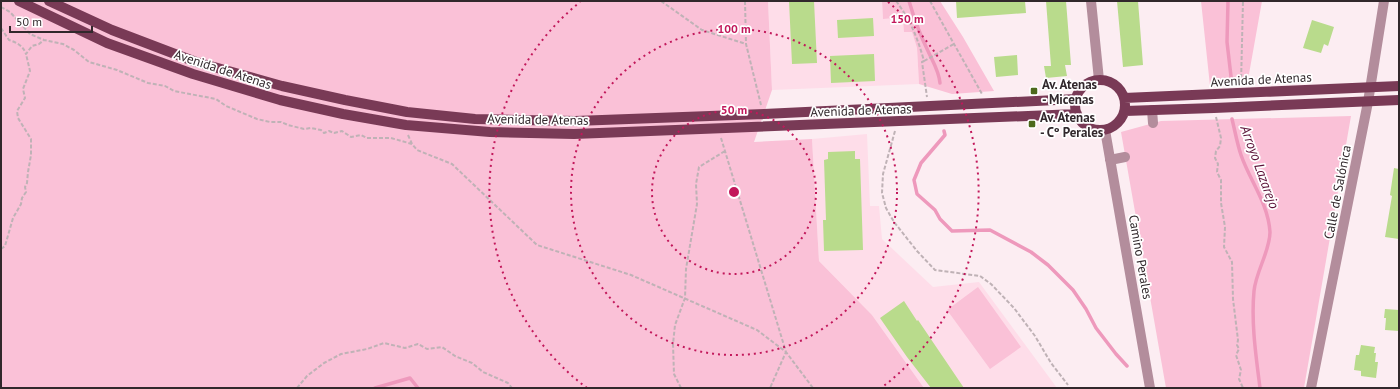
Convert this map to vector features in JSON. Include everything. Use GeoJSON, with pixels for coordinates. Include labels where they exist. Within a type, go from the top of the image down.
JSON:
{"type":"FeatureCollection","features":[{"type":"Feature","properties":{"kind":"main road","name":"Avenida de Atenas"},"geometry":{"type":"LineString","coordinates":[[19,1],[107,43],[193,74],[280,100],[343,114],[406,125],[490,132],[574,134],[1077,114]]}},
{"type":"Feature","properties":{"kind":"main road","name":"Avenida de Atenas"},"geometry":{"type":"LineString","coordinates":[[49,1],[112,30],[196,62],[282,86],[407,112],[475,118],[575,121],[764,114],[1076,99]]}},
{"type":"Feature","properties":{"kind":"main road"},"geometry":{"type":"LineString","coordinates":[[1099,80],[1112,83],[1122,92],[1124,98],[1124,111],[1118,123],[1105,130],[1096,130],[1088,127],[1081,121],[1075,106],[1079,92],[1084,86],[1099,80]]}},
{"type":"Feature","properties":{"kind":"main road","name":"Avenida de Atenas"},"geometry":{"type":"LineString","coordinates":[[1124,98],[1399,86]]}},
{"type":"Feature","properties":{"kind":"main road","name":"Avenida de Atenas"},"geometry":{"type":"LineString","coordinates":[[1124,111],[1399,100]]}},
{"type":"Feature","properties":{"kind":"street"},"geometry":{"type":"LineString","coordinates":[[1091,1],[1099,80]]}},
{"type":"Feature","properties":{"kind":"street","name":"Calle de Salónica"},"geometry":{"type":"LineString","coordinates":[[1311,388],[1368,102],[1369,87],[1384,1]]}},
{"type":"Feature","properties":{"kind":"street"},"geometry":{"type":"LineString","coordinates":[[1152,110],[1153,123]]}},
{"type":"Feature","properties":{"kind":"street","name":"Camino Perales"},"geometry":{"type":"LineString","coordinates":[[1105,130],[1150,388]]}},
{"type":"Feature","properties":{"kind":"street"},"geometry":{"type":"LineString","coordinates":[[1110,160],[1125,157]]}},
{"type":"Feature","properties":{"kind":"path"},"geometry":{"type":"LineString","coordinates":[[661,1],[702,30],[746,44]]}},
{"type":"Feature","properties":{"kind":"path"},"geometry":{"type":"LineString","coordinates":[[745,1],[746,44],[764,114]]}},
{"type":"Feature","properties":{"kind":"path"},"geometry":{"type":"LineString","coordinates":[[896,1],[906,14],[920,43],[924,61],[922,62],[927,100]]}},
{"type":"Feature","properties":{"kind":"path"},"geometry":{"type":"LineString","coordinates":[[930,1],[984,97]]}},
{"type":"Feature","properties":{"kind":"path"},"geometry":{"type":"LineString","coordinates":[[1241,92],[1243,1]]}},
{"type":"Feature","properties":{"kind":"path"},"geometry":{"type":"LineString","coordinates":[[1,7],[10,12],[30,34],[44,40],[63,44],[74,50],[89,62],[117,70],[148,83],[165,86],[174,91],[216,99],[226,106],[257,119],[270,122],[281,122],[304,130],[311,128],[321,130],[324,133],[329,131],[334,133],[342,131],[351,137],[361,135],[367,138],[391,138],[412,144]]}},
{"type":"Feature","properties":{"kind":"path"},"geometry":{"type":"LineString","coordinates":[[1,28],[9,40],[17,43],[24,49],[26,54],[30,71],[23,89],[25,98],[17,111],[18,118],[30,139],[31,155],[27,183],[25,187],[26,192],[13,218],[5,246],[1,249]]}},
{"type":"Feature","properties":{"kind":"path"},"geometry":{"type":"LineString","coordinates":[[26,54],[32,46],[39,44],[44,40]]}},
{"type":"Feature","properties":{"kind":"path"},"geometry":{"type":"LineString","coordinates":[[924,61],[954,44]]}},
{"type":"Feature","properties":{"kind":"path"},"geometry":{"type":"LineString","coordinates":[[1214,108],[1221,138],[1220,146],[1216,151],[1215,158],[1218,164],[1217,172],[1221,180],[1221,204],[1225,227],[1224,246],[1232,262],[1233,299],[1238,340],[1237,344],[1239,349],[1236,355],[1242,370],[1239,379],[1243,388]]}},
{"type":"Feature","properties":{"kind":"path"},"geometry":{"type":"LineString","coordinates":[[406,125],[412,144],[417,150],[452,164],[537,245],[631,275],[757,330],[786,352],[813,388]]}},
{"type":"Feature","properties":{"kind":"path"},"geometry":{"type":"LineString","coordinates":[[896,128],[883,174],[882,193],[886,208],[894,222],[917,252],[936,270],[980,276],[991,284],[1014,308],[1035,336],[1051,363],[1068,385]]}},
{"type":"Feature","properties":{"kind":"path"},"geometry":{"type":"LineString","coordinates":[[719,129],[724,151],[786,352],[770,388]]}},
{"type":"Feature","properties":{"kind":"path"},"geometry":{"type":"LineString","coordinates":[[681,388],[674,374],[673,344],[675,325],[685,298],[686,269],[697,204],[696,184],[699,167],[724,151]]}},
{"type":"Feature","properties":{"kind":"path"},"geometry":{"type":"LineString","coordinates":[[297,388],[307,376],[324,363],[341,354],[367,349],[384,343],[404,348],[418,344],[427,349],[442,347],[455,356],[472,362],[483,372],[508,383],[512,388]]}},
{"type":"Feature","properties":{"kind":"shaded area"},"geometry":{"type":"Polygon","coordinates":[[[1,1],[768,1],[772,90],[754,142],[812,139],[819,261],[872,315],[924,388],[1,388],[1,1]]]}},
{"type":"Feature","properties":{"kind":"shaded area"},"geometry":{"type":"Polygon","coordinates":[[[768,1],[882,1],[883,18],[903,17],[912,32],[917,48],[919,84],[772,90],[768,1]]]}},
{"type":"Feature","properties":{"kind":"shaded area"},"geometry":{"type":"Polygon","coordinates":[[[882,1],[940,1],[963,37],[994,91],[952,94],[919,84],[917,48],[912,32],[904,32],[903,17],[883,19],[882,1]]]}},
{"type":"Feature","properties":{"kind":"shaded area"},"geometry":{"type":"Polygon","coordinates":[[[1201,1],[1262,1],[1249,74],[1246,76],[1244,84],[1210,86],[1201,1]]]}},
{"type":"Feature","properties":{"kind":"shaded area"},"geometry":{"type":"Polygon","coordinates":[[[1351,116],[1304,388],[1166,388],[1121,132],[1161,121],[1351,116]]]}},
{"type":"Feature","properties":{"kind":"shaded area"},"geometry":{"type":"Polygon","coordinates":[[[867,134],[870,206],[879,206],[882,239],[933,287],[979,282],[1057,388],[924,388],[872,315],[819,261],[812,139],[867,134]]]}},
{"type":"Feature","properties":{"kind":"shaded area"},"geometry":{"type":"Polygon","coordinates":[[[978,287],[1021,347],[990,369],[947,310],[978,287]]]}},
{"type":"Feature","properties":{"kind":"building"},"geometry":{"type":"Polygon","coordinates":[[[789,1],[814,1],[817,63],[792,64],[789,1]]]}},
{"type":"Feature","properties":{"kind":"building"},"geometry":{"type":"Polygon","coordinates":[[[956,1],[1025,1],[1026,13],[957,18],[956,1]]]}},
{"type":"Feature","properties":{"kind":"building"},"geometry":{"type":"Polygon","coordinates":[[[1046,1],[1066,1],[1071,65],[1065,65],[1067,76],[1046,78],[1044,66],[1051,66],[1046,1]]]}},
{"type":"Feature","properties":{"kind":"building"},"geometry":{"type":"Polygon","coordinates":[[[1117,1],[1138,1],[1143,65],[1123,67],[1117,1]]]}},
{"type":"Feature","properties":{"kind":"building"},"geometry":{"type":"Polygon","coordinates":[[[873,18],[874,36],[838,38],[837,20],[873,18]]]}},
{"type":"Feature","properties":{"kind":"building"},"geometry":{"type":"Polygon","coordinates":[[[1312,20],[1334,27],[1328,46],[1324,44],[1321,53],[1303,48],[1312,20]]]}},
{"type":"Feature","properties":{"kind":"building"},"geometry":{"type":"Polygon","coordinates":[[[874,54],[875,81],[831,83],[830,56],[874,54]]]}},
{"type":"Feature","properties":{"kind":"building"},"geometry":{"type":"Polygon","coordinates":[[[1017,55],[1018,75],[996,77],[994,57],[1017,55]]]}},
{"type":"Feature","properties":{"kind":"building"},"geometry":{"type":"Polygon","coordinates":[[[855,151],[855,159],[860,159],[863,250],[824,251],[823,220],[826,220],[824,160],[828,159],[828,152],[855,151]]]}},
{"type":"Feature","properties":{"kind":"building"},"geometry":{"type":"Polygon","coordinates":[[[1394,168],[1399,169],[1399,239],[1385,237],[1392,196],[1390,195],[1394,168]]]}},
{"type":"Feature","properties":{"kind":"building"},"geometry":{"type":"Polygon","coordinates":[[[904,301],[964,388],[931,388],[880,318],[904,301]]]}},
{"type":"Feature","properties":{"kind":"building"},"geometry":{"type":"Polygon","coordinates":[[[1385,309],[1399,310],[1399,331],[1385,330],[1385,309]]]}},
{"type":"Feature","properties":{"kind":"building"},"geometry":{"type":"Polygon","coordinates":[[[1361,345],[1375,347],[1375,362],[1378,362],[1376,378],[1361,376],[1361,371],[1354,370],[1356,355],[1359,355],[1361,345]]]}},
{"type":"Feature","properties":{"kind":"waterway"},"geometry":{"type":"LineString","coordinates":[[909,1],[920,33],[937,71],[940,83]]}},
{"type":"Feature","properties":{"kind":"waterway","name":"Arroyo Lazarejo"},"geometry":{"type":"LineString","coordinates":[[1228,1],[1227,42],[1232,85]]}},
{"type":"Feature","properties":{"kind":"waterway","name":"Arroyo Lazarejo"},"geometry":{"type":"LineString","coordinates":[[1232,119],[1241,155],[1269,221],[1270,232],[1268,246],[1257,276],[1253,303],[1260,388]]}},
{"type":"Feature","properties":{"kind":"waterway"},"geometry":{"type":"LineString","coordinates":[[944,131],[945,135],[921,163],[914,180],[917,194],[935,210],[940,219],[952,231],[990,230],[1031,252],[1048,265],[1073,290],[1086,309],[1096,328],[1127,366]]}},
{"type":"Feature","properties":{"kind":"waterway"},"geometry":{"type":"LineString","coordinates":[[375,388],[410,378],[418,388]]}},
{"type":"Feature","properties":{"kind":"place","name":"Av. Atenas - Micenas"},"geometry":{"type":"Point","coordinates":[1034,91]}},
{"type":"Feature","properties":{"kind":"place","name":"Av. Atenas - Cº Perales"},"geometry":{"type":"Point","coordinates":[1032,124]}}]}
